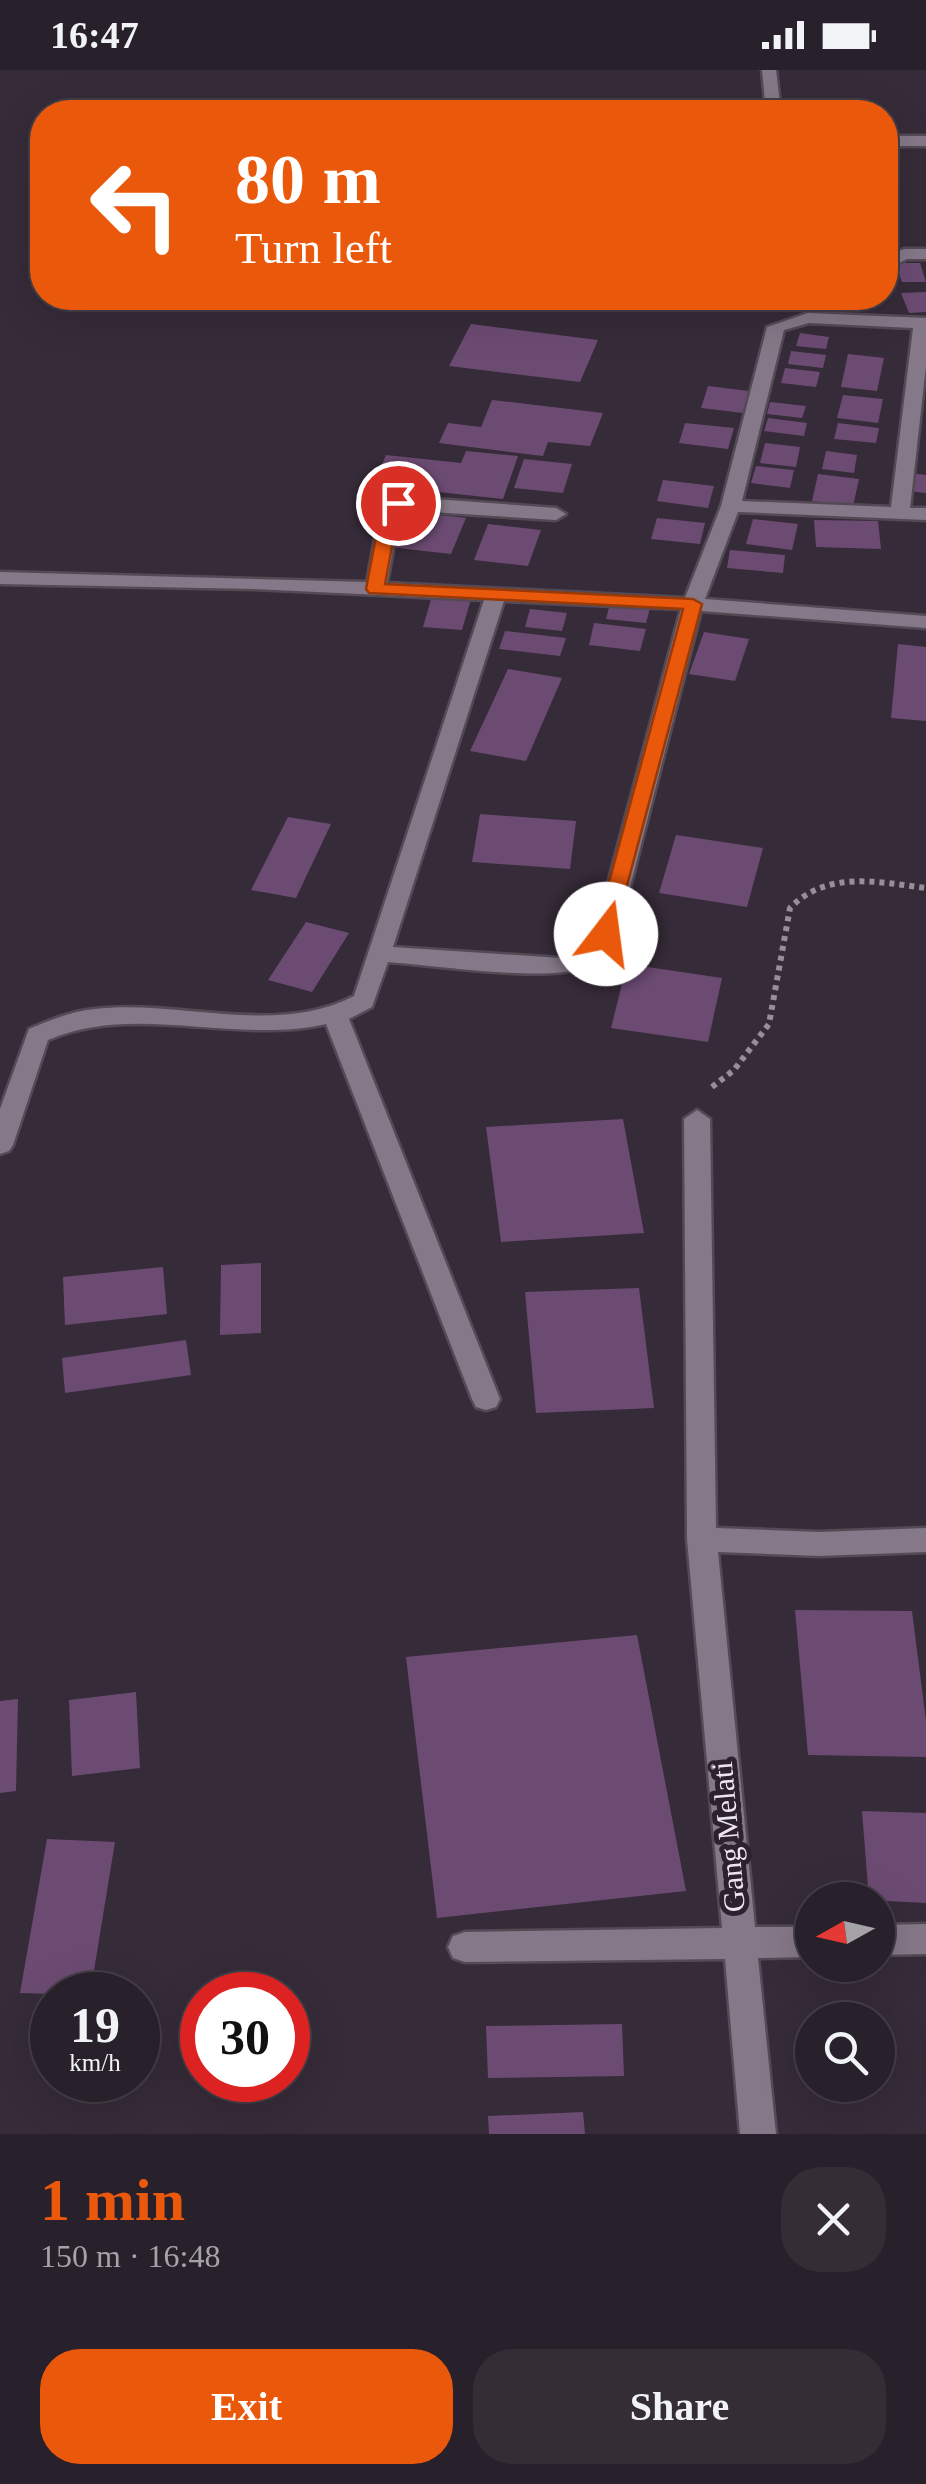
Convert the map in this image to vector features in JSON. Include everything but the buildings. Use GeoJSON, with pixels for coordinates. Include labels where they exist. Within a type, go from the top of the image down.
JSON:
{"type":"FeatureCollection","features":[{"type":"Feature","properties":{"kind":"street"},"geometry":{"type":"LineString","coordinates":[[769,70],[773,100]]}},
{"type":"Feature","properties":{"kind":"street"},"geometry":{"type":"LineString","coordinates":[[898,141],[926,141]]}},
{"type":"Feature","properties":{"kind":"street"},"geometry":{"type":"LineString","coordinates":[[898,257],[926,254]]}},
{"type":"Feature","properties":{"kind":"street"},"geometry":{"type":"LineString","coordinates":[[877,320],[879,310]]}},
{"type":"Feature","properties":{"kind":"street"},"geometry":{"type":"LineString","coordinates":[[380,954],[561,966],[579,962],[606,934],[693,604],[731,506],[776,327],[808,318],[924,323],[900,515]]}},
{"type":"Feature","properties":{"kind":"street"},"geometry":{"type":"LineString","coordinates":[[376,589],[391,506],[406,502],[556,514]]}},
{"type":"Feature","properties":{"kind":"street"},"geometry":{"type":"LineString","coordinates":[[731,506],[926,514]]}},
{"type":"Feature","properties":{"kind":"street"},"geometry":{"type":"LineString","coordinates":[[0,578],[376,589],[693,604],[926,622]]}},
{"type":"Feature","properties":{"kind":"street"},"geometry":{"type":"LineString","coordinates":[[0,1145],[38,1034],[68,1022],[102,1016],[300,1022],[334,1015],[364,1000],[496,595]]}},
{"type":"Feature","properties":{"kind":"street"},"geometry":{"type":"LineString","coordinates":[[334,1015],[486,1399]]}},
{"type":"Feature","properties":{"kind":"street","name":"Gang Melati"},"geometry":{"type":"LineString","coordinates":[[698,1119],[702,1539],[737,1944],[758,2134]]}},
{"type":"Feature","properties":{"kind":"street"},"geometry":{"type":"LineString","coordinates":[[702,1539],[819,1544],[926,1540]]}},
{"type":"Feature","properties":{"kind":"street"},"geometry":{"type":"LineString","coordinates":[[895,1940],[926,1939]]}},
{"type":"Feature","properties":{"kind":"street"},"geometry":{"type":"LineString","coordinates":[[465,1947],[795,1942]]}},
{"type":"Feature","properties":{"kind":"path"},"geometry":{"type":"LineString","coordinates":[[698,1119],[708,1090],[734,1070],[769,1024],[790,908],[799,895],[816,886],[848,882],[926,888]]}},
{"type":"Feature","properties":{"kind":"route"},"geometry":{"type":"LineString","coordinates":[[398,503],[391,506],[376,589],[693,604],[606,934]]}}]}
